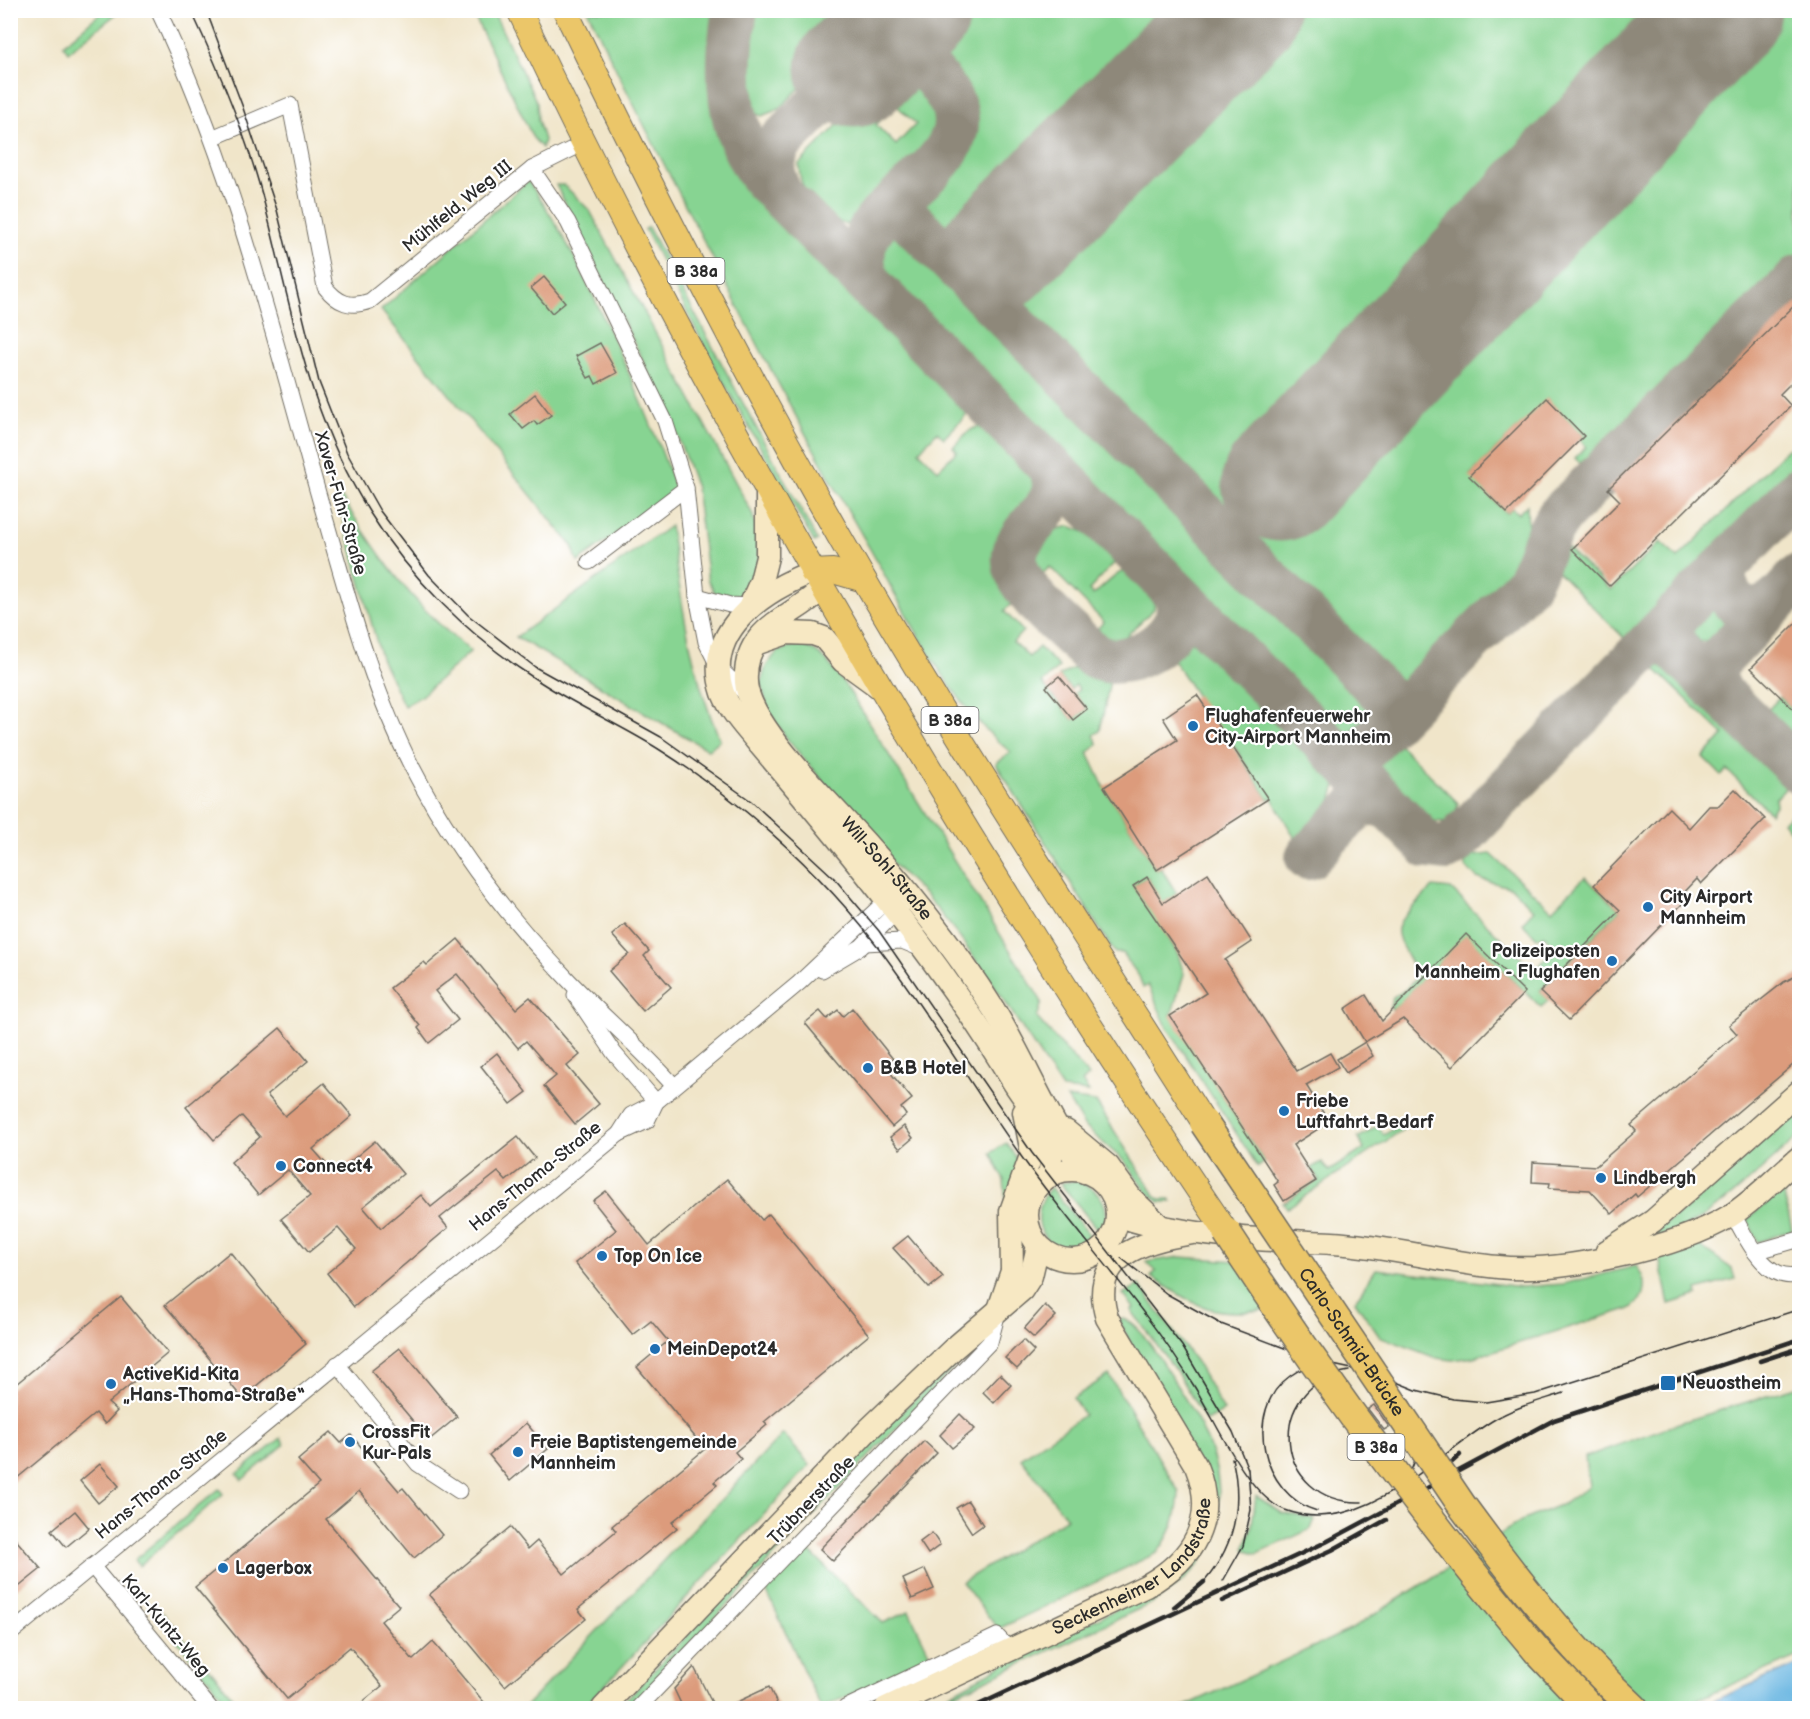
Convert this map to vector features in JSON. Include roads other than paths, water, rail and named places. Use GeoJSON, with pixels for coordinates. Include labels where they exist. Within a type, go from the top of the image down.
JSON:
{"type":"FeatureCollection","features":[{"type":"Feature","properties":{"kind":"highway","name":"Carlo-Schmid-Brücke"},"geometry":{"type":"LineString","coordinates":[[1204,1122],[1473,1520],[1523,1587],[1568,1641],[1634,1708]]}},
{"type":"Feature","properties":{"kind":"highway","name":"B 38a"},"geometry":{"type":"LineString","coordinates":[[1227,1233],[1324,1378],[1465,1566],[1591,1708]]}},
{"type":"Feature","properties":{"kind":"main road","name":"B 38a"},"geometry":{"type":"LineString","coordinates":[[519,10],[582,144],[767,490],[822,577],[880,688],[1098,1040],[1227,1233]]}},
{"type":"Feature","properties":{"kind":"main road","name":"B 38a"},"geometry":{"type":"LineString","coordinates":[[565,10],[732,341],[864,580]]}},
{"type":"Feature","properties":{"kind":"main road"},"geometry":{"type":"LineString","coordinates":[[750,606],[761,581],[767,557],[767,490]]}},
{"type":"Feature","properties":{"kind":"main road"},"geometry":{"type":"LineString","coordinates":[[822,577],[842,540]]}},
{"type":"Feature","properties":{"kind":"main road"},"geometry":{"type":"LineString","coordinates":[[750,606],[795,579],[822,577],[864,580]]}},
{"type":"Feature","properties":{"kind":"main road","name":"Will-Sohl-Straße"},"geometry":{"type":"LineString","coordinates":[[822,577],[812,599],[779,617],[765,630],[756,644],[746,670],[748,696],[766,727],[898,903],[927,951],[982,1030],[1018,1090],[1038,1118],[1050,1143],[1052,1163],[1049,1176]]}},
{"type":"Feature","properties":{"kind":"main road","name":"Carlo-Schmid-Brücke"},"geometry":{"type":"LineString","coordinates":[[864,580],[1035,861],[1204,1122]]}},
{"type":"Feature","properties":{"kind":"main road","name":"Will-Sohl-Straße"},"geometry":{"type":"LineString","coordinates":[[750,606],[735,622],[724,642],[719,668],[723,693],[740,720],[898,903],[960,959],[994,1010],[1071,1153],[1085,1172]]}},
{"type":"Feature","properties":{"kind":"main road"},"geometry":{"type":"LineString","coordinates":[[756,644],[787,633],[813,634],[824,638],[843,661],[880,688]]}},
{"type":"Feature","properties":{"kind":"main road"},"geometry":{"type":"LineString","coordinates":[[998,1312],[1012,1271],[1011,1211],[1032,1153],[1030,1134],[1018,1090]]}},
{"type":"Feature","properties":{"kind":"main road","name":"Seckenheimer Landstraße"},"geometry":{"type":"LineString","coordinates":[[1637,1244],[1800,1091]]}},
{"type":"Feature","properties":{"kind":"main road"},"geometry":{"type":"LineString","coordinates":[[1055,1122],[1108,1166],[1131,1198],[1177,1232]]}},
{"type":"Feature","properties":{"kind":"main road","name":"Seckenheimer Landstraße"},"geometry":{"type":"LineString","coordinates":[[1087,1258],[1097,1253],[1111,1239],[1139,1234],[1177,1232],[1240,1239],[1347,1244],[1512,1269],[1587,1260],[1637,1244],[1695,1233],[1733,1214],[1800,1157]]}},
{"type":"Feature","properties":{"kind":"main road"},"geometry":{"type":"LineString","coordinates":[[1107,1318],[1094,1301],[1088,1287],[1087,1258],[1077,1261],[1056,1258],[1038,1246],[1028,1229],[1027,1209],[1034,1190],[1049,1176],[1071,1170],[1085,1172],[1105,1185],[1114,1198],[1117,1214],[1111,1239]]}},
{"type":"Feature","properties":{"kind":"main road","name":"Seckenheimer Landstraße"},"geometry":{"type":"LineString","coordinates":[[1117,1214],[1177,1232]]}},
{"type":"Feature","properties":{"kind":"main road","name":"Seckenheimer Landstraße"},"geometry":{"type":"LineString","coordinates":[[886,1708],[1166,1575],[1184,1559],[1197,1538],[1203,1521],[1205,1502],[1203,1483],[1196,1466],[1107,1318],[1101,1288],[1105,1276],[1116,1261],[1140,1246],[1177,1232]]}},
{"type":"Feature","properties":{"kind":"main road"},"geometry":{"type":"LineString","coordinates":[[603,1708],[868,1430],[952,1350],[1022,1290],[1031,1276],[1038,1246]]}},
{"type":"Feature","properties":{"kind":"street","name":"Xaver-Fuhr-Straße"},"geometry":{"type":"LineString","coordinates":[[158,10],[212,138],[252,263],[362,645],[392,725],[422,786],[464,854],[494,895],[558,970],[674,1086]]}},
{"type":"Feature","properties":{"kind":"street","name":"Mühlfeld, Weg III"},"geometry":{"type":"LineString","coordinates":[[212,138],[290,105],[325,287],[343,304],[357,306],[370,302],[532,169],[568,222],[665,422],[686,488],[697,596],[706,642],[719,668],[748,696]]}},
{"type":"Feature","properties":{"kind":"street"},"geometry":{"type":"LineString","coordinates":[[532,169],[582,144]]}},
{"type":"Feature","properties":{"kind":"street"},"geometry":{"type":"LineString","coordinates":[[589,562],[686,488]]}},
{"type":"Feature","properties":{"kind":"street"},"geometry":{"type":"LineString","coordinates":[[697,596],[730,605],[750,606]]}},
{"type":"Feature","properties":{"kind":"street","name":"Hans-Thoma-Straße"},"geometry":{"type":"LineString","coordinates":[[798,983],[865,943],[898,903]]}},
{"type":"Feature","properties":{"kind":"street","name":"Hans-Thoma-Straße"},"geometry":{"type":"LineString","coordinates":[[10,1634],[619,1134],[631,1115],[656,1102],[898,903]]}},
{"type":"Feature","properties":{"kind":"street","name":"Hans-Thoma-Straße"},"geometry":{"type":"LineString","coordinates":[[865,943],[902,941],[927,951]]}},
{"type":"Feature","properties":{"kind":"street","name":"Xaver-Fuhr-Straße"},"geometry":{"type":"LineString","coordinates":[[558,970],[614,1053],[656,1102]]}},
{"type":"Feature","properties":{"kind":"street"},"geometry":{"type":"LineString","coordinates":[[1733,1214],[1755,1252],[1770,1268],[1792,1276],[1800,1274]]}},
{"type":"Feature","properties":{"kind":"street"},"geometry":{"type":"LineString","coordinates":[[1755,1252],[1800,1239]]}},
{"type":"Feature","properties":{"kind":"street","name":"Trübnerstraße"},"geometry":{"type":"LineString","coordinates":[[638,1708],[990,1342],[994,1337],[998,1312]]}},
{"type":"Feature","properties":{"kind":"street"},"geometry":{"type":"LineString","coordinates":[[337,1364],[418,1464],[459,1491]]}},
{"type":"Feature","properties":{"kind":"street","name":"Karl-Kuntz-Weg"},"geometry":{"type":"LineString","coordinates":[[92,1566],[210,1708]]}},
{"type":"Feature","properties":{"kind":"street"},"geometry":{"type":"LineString","coordinates":[[845,1708],[997,1636],[1010,1650]]}},
{"type":"Feature","properties":{"kind":"water"},"geometry":{"type":"Polygon","coordinates":[[[1799,1664],[1799,1708],[1696,1708],[1799,1664]]]}},
{"type":"Feature","properties":{"kind":"tram line"},"geometry":{"type":"LineString","coordinates":[[191,10],[222,79],[249,150],[316,399],[349,476],[386,537],[423,583],[464,625],[487,644],[549,688],[660,750],[720,791],[776,837],[828,888],[875,943],[933,1024],[1026,1163],[1155,1329],[1194,1386],[1245,1474],[1258,1490],[1271,1502],[1285,1510],[1313,1516],[1341,1513],[1368,1504],[1395,1490],[1500,1416],[1564,1393]]}},
{"type":"Feature","properties":{"kind":"tram line"},"geometry":{"type":"LineString","coordinates":[[206,10],[242,105],[277,210],[319,382],[347,453],[380,511],[429,575],[468,615],[535,667],[661,737],[751,801],[834,878],[879,931],[1032,1153],[1182,1346],[1233,1432],[1248,1469],[1251,1510],[1243,1546],[1223,1581]]}},
{"type":"Feature","properties":{"kind":"tram line"},"geometry":{"type":"LineString","coordinates":[[1121,1258],[1167,1294],[1221,1324],[1324,1363],[1379,1375],[1416,1390],[1453,1399],[1486,1402],[1535,1394],[1800,1309]]}},
{"type":"Feature","properties":{"kind":"tram line"},"geometry":{"type":"LineString","coordinates":[[1317,1511],[1298,1502],[1283,1488],[1272,1470],[1265,1450],[1263,1429],[1266,1409],[1275,1391],[1298,1371],[1324,1363]]}},
{"type":"Feature","properties":{"kind":"tram line"},"geometry":{"type":"LineString","coordinates":[[1349,1371],[1321,1381],[1302,1398],[1291,1419],[1290,1443],[1296,1466],[1310,1485],[1332,1498],[1362,1502]]}},
{"type":"Feature","properties":{"kind":"tram line"},"geometry":{"type":"LineString","coordinates":[[1393,1384],[1411,1404],[1418,1430],[1416,1457],[1405,1481]]}},
{"type":"Feature","properties":{"kind":"tram line"},"geometry":{"type":"LineString","coordinates":[[1204,1582],[1223,1554],[1234,1523],[1237,1491],[1232,1458]]}},
{"type":"Feature","properties":{"kind":"railway"},"geometry":{"type":"LineString","coordinates":[[972,1708],[1326,1542],[1554,1420],[1800,1339]]}},
{"type":"Feature","properties":{"kind":"railway"},"geometry":{"type":"LineString","coordinates":[[1760,1361],[1800,1348]]}},
{"type":"Feature","properties":{"kind":"railway"},"geometry":{"type":"LineString","coordinates":[[1435,1477],[1460,1455]]}},
{"type":"Feature","properties":{"kind":"railway"},"geometry":{"type":"LineString","coordinates":[[1222,1601],[1332,1550],[1386,1520]]}},
{"type":"Feature","properties":{"kind":"railway"},"geometry":{"type":"LineString","coordinates":[[1174,1607],[1204,1582]]}},
{"type":"Feature","properties":{"kind":"place","name":"Flughafenfeuerwehr City-Airport Mannheim"},"geometry":{"type":"Point","coordinates":[1193,726]}},
{"type":"Feature","properties":{"kind":"place","name":"City Airport Mannheim"},"geometry":{"type":"Point","coordinates":[1648,907]}},
{"type":"Feature","properties":{"kind":"place","name":"Polizeiposten Mannheim - Flughafen"},"geometry":{"type":"Point","coordinates":[1612,961]}},
{"type":"Feature","properties":{"kind":"place","name":"B&B Hotel"},"geometry":{"type":"Point","coordinates":[868,1068]}},
{"type":"Feature","properties":{"kind":"place","name":"Friebe Luftfahrt-Bedarf"},"geometry":{"type":"Point","coordinates":[1284,1111]}},
{"type":"Feature","properties":{"kind":"place","name":"Connect4"},"geometry":{"type":"Point","coordinates":[281,1166]}},
{"type":"Feature","properties":{"kind":"place","name":"Lindbergh"},"geometry":{"type":"Point","coordinates":[1601,1178]}},
{"type":"Feature","properties":{"kind":"place","name":"Top On Ice"},"geometry":{"type":"Point","coordinates":[602,1256]}},
{"type":"Feature","properties":{"kind":"place","name":"MeinDepot24"},"geometry":{"type":"Point","coordinates":[655,1349]}},
{"type":"Feature","properties":{"kind":"place","name":"Neuostheim"},"geometry":{"type":"Point","coordinates":[1668,1383]}},
{"type":"Feature","properties":{"kind":"place","name":"ActiveKid-Kita „Hans-Thoma-Straße“"},"geometry":{"type":"Point","coordinates":[111,1384]}},
{"type":"Feature","properties":{"kind":"place","name":"CrossFit Kur-Pals"},"geometry":{"type":"Point","coordinates":[350,1442]}},
{"type":"Feature","properties":{"kind":"place","name":"Freie Baptistengemeinde Mannheim"},"geometry":{"type":"Point","coordinates":[518,1452]}},
{"type":"Feature","properties":{"kind":"place","name":"Lagerbox"},"geometry":{"type":"Point","coordinates":[223,1568]}}]}
